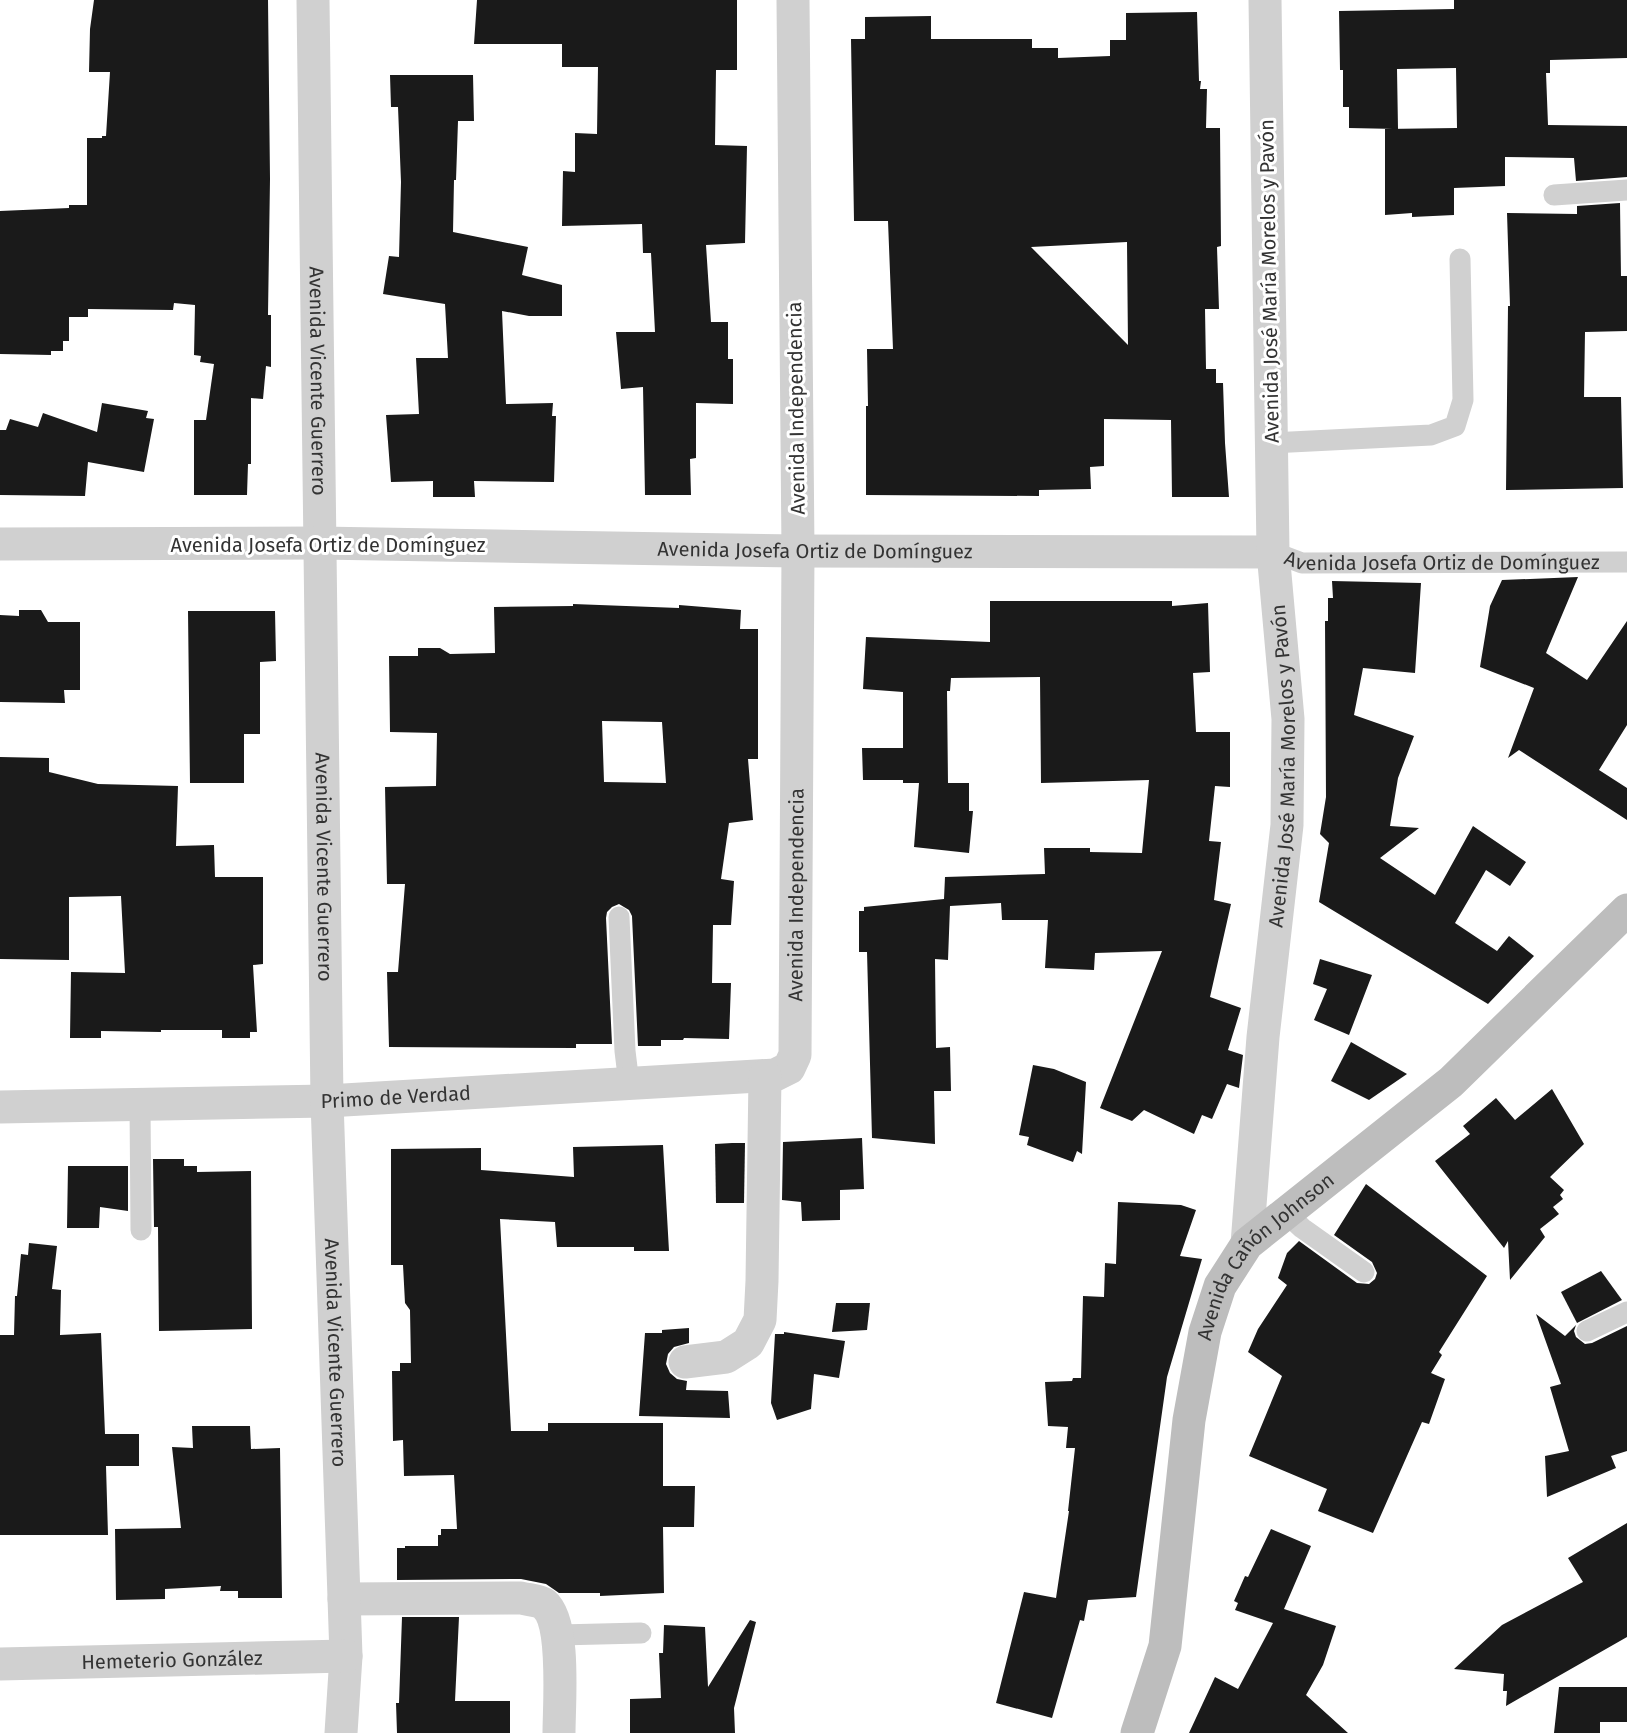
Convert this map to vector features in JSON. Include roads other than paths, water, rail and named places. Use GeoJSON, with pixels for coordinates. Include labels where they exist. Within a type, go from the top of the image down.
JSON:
{"type":"FeatureCollection","features":[{"type":"Feature","properties":{"kind":"main road","name":"Avenida Cañón Johnson"},"geometry":{"type":"LineString","coordinates":[[1137,1733],[1165,1646],[1189,1420],[1205,1332],[1220,1286],[1247,1244],[1451,1082],[1627,910]]}},
{"type":"Feature","properties":{"kind":"street","name":"Avenida Vicente Guerrero"},"geometry":{"type":"LineString","coordinates":[[313,0],[327,1101],[346,1656],[341,1733]]}},
{"type":"Feature","properties":{"kind":"street","name":"Avenida Independencia"},"geometry":{"type":"LineString","coordinates":[[685,1362],[726,1357],[748,1343],[759,1320],[777,1072],[795,1055],[798,551],[793,0]]}},
{"type":"Feature","properties":{"kind":"street","name":"Avenida José María Morelos y Pavón"},"geometry":{"type":"LineString","coordinates":[[1247,1244],[1263,1037],[1287,825],[1288,719],[1273,552],[1265,0]]}},
{"type":"Feature","properties":{"kind":"street","name":"Avenida Josefa Ortiz de Domínguez"},"geometry":{"type":"LineString","coordinates":[[0,544],[320,543],[798,551],[1273,552]]}},
{"type":"Feature","properties":{"kind":"street","name":"Primo de Verdad"},"geometry":{"type":"LineString","coordinates":[[0,1107],[327,1101],[629,1084],[777,1072]]}},
{"type":"Feature","properties":{"kind":"street"},"geometry":{"type":"LineString","coordinates":[[344,1599],[521,1598],[543,1603],[553,1615],[559,1635],[559,1733]]}},
{"type":"Feature","properties":{"kind":"street","name":"Hemeterio González"},"geometry":{"type":"LineString","coordinates":[[0,1664],[346,1656]]}},
{"type":"Feature","properties":{"kind":"lane"},"geometry":{"type":"LineString","coordinates":[[1554,195],[1627,190]]}},
{"type":"Feature","properties":{"kind":"lane"},"geometry":{"type":"LineString","coordinates":[[1271,443],[1431,435],[1455,426],[1463,400],[1460,259]]}},
{"type":"Feature","properties":{"kind":"lane","name":"Avenida Josefa Ortiz de Domínguez"},"geometry":{"type":"LineString","coordinates":[[1273,552],[1302,563],[1627,562]]}},
{"type":"Feature","properties":{"kind":"lane"},"geometry":{"type":"LineString","coordinates":[[619,917],[625,1051],[629,1084]]}},
{"type":"Feature","properties":{"kind":"lane"},"geometry":{"type":"LineString","coordinates":[[140,1105],[141,1230]]}},
{"type":"Feature","properties":{"kind":"lane"},"geometry":{"type":"LineString","coordinates":[[1286,1213],[1364,1272]]}},
{"type":"Feature","properties":{"kind":"lane"},"geometry":{"type":"LineString","coordinates":[[1587,1331],[1627,1312]]}},
{"type":"Feature","properties":{"kind":"lane"},"geometry":{"type":"LineString","coordinates":[[559,1635],[641,1633]]}}]}
